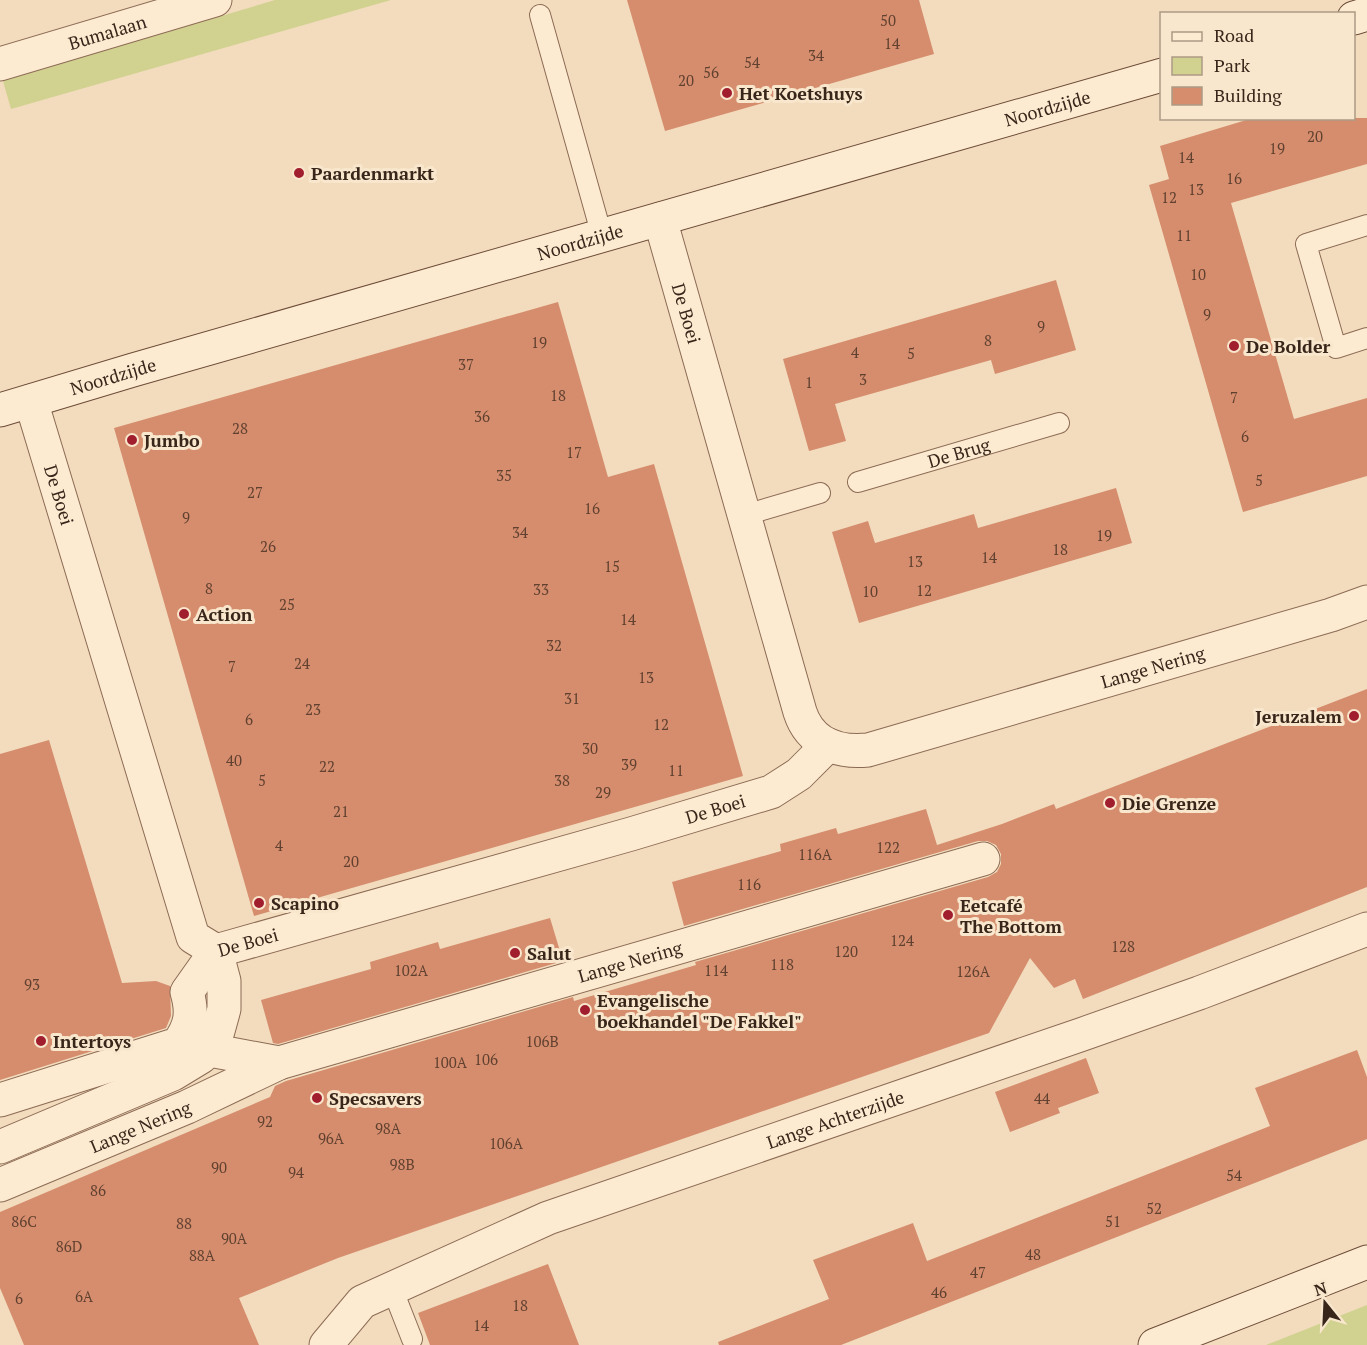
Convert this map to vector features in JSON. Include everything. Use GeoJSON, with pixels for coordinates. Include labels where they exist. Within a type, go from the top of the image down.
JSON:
{"type":"FeatureCollection","features":[{"type":"Feature","properties":{"kind":"street","name":"Bumalaan"},"geometry":{"type":"LineString","coordinates":[[0,64],[215,0]]}},
{"type":"Feature","properties":{"kind":"street","name":"Noordzijde"},"geometry":{"type":"LineString","coordinates":[[0,410],[1160,75]]}},
{"type":"Feature","properties":{"kind":"street","name":"De Boei"},"geometry":{"type":"LineString","coordinates":[[31,401],[193,937],[216,951],[620,837],[771,792],[799,774],[828,745],[810,731],[802,719],[660,219]]}},
{"type":"Feature","properties":{"kind":"street","name":"Lange Nering"},"geometry":{"type":"LineString","coordinates":[[828,745],[846,751],[868,750],[1331,615],[1367,602]]}},
{"type":"Feature","properties":{"kind":"street","name":"Lange Nering"},"geometry":{"type":"LineString","coordinates":[[0,1185],[188,1107],[279,1063],[983,859]]}},
{"type":"Feature","properties":{"kind":"street","name":"Lange Achterzijde"},"geometry":{"type":"LineString","coordinates":[[326,1345],[362,1302],[548,1218],[1189,997],[1367,929]]}},
{"type":"Feature","properties":{"kind":"street","name":"Lange Nering"},"geometry":{"type":"LineString","coordinates":[[0,1100],[192,1047],[218,1031],[224,1009],[225,988],[216,951]]}},
{"type":"Feature","properties":{"kind":"street","name":"Lange Nering"},"geometry":{"type":"LineString","coordinates":[[0,1147],[173,1074],[201,1057],[185,1034],[190,1021],[191,1008],[187,992],[216,951]]}},
{"type":"Feature","properties":{"kind":"street","name":"Lange Nering"},"geometry":{"type":"LineString","coordinates":[[192,1047],[279,1063]]}},
{"type":"Feature","properties":{"kind":"street"},"geometry":{"type":"LineString","coordinates":[[1155,1345],[1367,1262]]}},
{"type":"Feature","properties":{"kind":"lane"},"geometry":{"type":"LineString","coordinates":[[540,15],[602,236]]}},
{"type":"Feature","properties":{"kind":"lane"},"geometry":{"type":"LineString","coordinates":[[1367,225],[1306,244],[1336,348],[1367,338]]}},
{"type":"Feature","properties":{"kind":"lane","name":"De Brug"},"geometry":{"type":"LineString","coordinates":[[858,482],[1059,423]]}},
{"type":"Feature","properties":{"kind":"lane"},"geometry":{"type":"LineString","coordinates":[[745,515],[820,493]]}},
{"type":"Feature","properties":{"kind":"lane"},"geometry":{"type":"LineString","coordinates":[[392,1288],[412,1339]]}},
{"type":"Feature","properties":{"kind":"green space"},"geometry":{"type":"Polygon","coordinates":[[[275,0],[391,0],[11,109],[3,81],[275,0]]]}},
{"type":"Feature","properties":{"kind":"green space"},"geometry":{"type":"Polygon","coordinates":[[[1367,1305],[1367,1345],[1266,1345],[1367,1305]]]}},
{"type":"Feature","properties":{"kind":"building","name":"Het Koetshuys"},"geometry":{"type":"Polygon","coordinates":[[[627,0],[919,0],[934,54],[665,131],[627,0]]]}},
{"type":"Feature","properties":{"kind":"building","name":"De Bolder"},"geometry":{"type":"Polygon","coordinates":[[[1355,118],[1367,118],[1367,164],[1231,203],[1294,419],[1367,398],[1367,476],[1243,512],[1149,185],[1169,179],[1160,146],[1246,120],[1355,120],[1355,118]]]}},
{"type":"Feature","properties":{"kind":"building"},"geometry":{"type":"Polygon","coordinates":[[[1056,280],[1076,350],[995,374],[991,360],[835,404],[846,441],[809,451],[783,359],[1056,280]]]}},
{"type":"Feature","properties":{"kind":"building"},"geometry":{"type":"Polygon","coordinates":[[[558,302],[608,477],[654,464],[743,776],[254,916],[114,428],[558,302]]]}},
{"type":"Feature","properties":{"kind":"building"},"geometry":{"type":"Polygon","coordinates":[[[1116,488],[1132,543],[859,623],[832,532],[868,521],[875,543],[974,514],[978,528],[1116,488]]]}},
{"type":"Feature","properties":{"kind":"building"},"geometry":{"type":"Polygon","coordinates":[[[1367,689],[1367,887],[1083,999],[1075,979],[1054,988],[1030,958],[989,1033],[338,1258],[239,1298],[259,1345],[24,1345],[0,1288],[0,1212],[270,1097],[275,1086],[286,1081],[573,997],[574,1001],[696,965],[695,962],[988,877],[997,872],[1001,864],[1001,854],[996,845],[987,841],[978,841],[684,926],[672,882],[781,851],[780,844],[836,828],[838,834],[926,809],[937,845],[1054,804],[1056,809],[1367,689]]]}},
{"type":"Feature","properties":{"kind":"building"},"geometry":{"type":"Polygon","coordinates":[[[49,740],[122,983],[156,981],[170,986],[171,1016],[166,1028],[0,1080],[0,754],[49,740]]]}},
{"type":"Feature","properties":{"kind":"building"},"geometry":{"type":"Polygon","coordinates":[[[550,918],[563,961],[278,1044],[273,1043],[261,1000],[371,969],[370,962],[438,942],[440,949],[550,918]]]}},
{"type":"Feature","properties":{"kind":"building"},"geometry":{"type":"Polygon","coordinates":[[[1357,1050],[1367,1077],[1367,1139],[841,1345],[719,1345],[718,1342],[829,1299],[813,1260],[913,1223],[927,1261],[1270,1126],[1255,1088],[1357,1050]]]}},
{"type":"Feature","properties":{"kind":"building"},"geometry":{"type":"Polygon","coordinates":[[[1086,1058],[1099,1093],[1058,1108],[1060,1113],[1010,1132],[995,1092],[1086,1058]]]}},
{"type":"Feature","properties":{"kind":"building"},"geometry":{"type":"Polygon","coordinates":[[[548,1264],[579,1345],[430,1345],[418,1313],[548,1264]]]}},
{"type":"Feature","properties":{"kind":"place","name":"Het Koetshuys"},"geometry":{"type":"Point","coordinates":[727,93]}},
{"type":"Feature","properties":{"kind":"place","name":"Paardenmarkt"},"geometry":{"type":"Point","coordinates":[299,173]}},
{"type":"Feature","properties":{"kind":"place","name":"De Bolder"},"geometry":{"type":"Point","coordinates":[1234,346]}},
{"type":"Feature","properties":{"kind":"place","name":"Jumbo"},"geometry":{"type":"Point","coordinates":[132,440]}},
{"type":"Feature","properties":{"kind":"place","name":"Action"},"geometry":{"type":"Point","coordinates":[184,614]}},
{"type":"Feature","properties":{"kind":"place","name":"Jeruzalem"},"geometry":{"type":"Point","coordinates":[1354,716]}},
{"type":"Feature","properties":{"kind":"place","name":"Die Grenze"},"geometry":{"type":"Point","coordinates":[1110,803]}},
{"type":"Feature","properties":{"kind":"place","name":"Scapino"},"geometry":{"type":"Point","coordinates":[259,903]}},
{"type":"Feature","properties":{"kind":"place","name":"Eetcafé The Bottom"},"geometry":{"type":"Point","coordinates":[948,915]}},
{"type":"Feature","properties":{"kind":"place","name":"Salut"},"geometry":{"type":"Point","coordinates":[515,953]}},
{"type":"Feature","properties":{"kind":"place","name":"Evangelische boekhandel \"De Fakkel\""},"geometry":{"type":"Point","coordinates":[585,1010]}},
{"type":"Feature","properties":{"kind":"place","name":"Intertoys"},"geometry":{"type":"Point","coordinates":[41,1041]}},
{"type":"Feature","properties":{"kind":"place","name":"Specsavers"},"geometry":{"type":"Point","coordinates":[317,1098]}}]}
